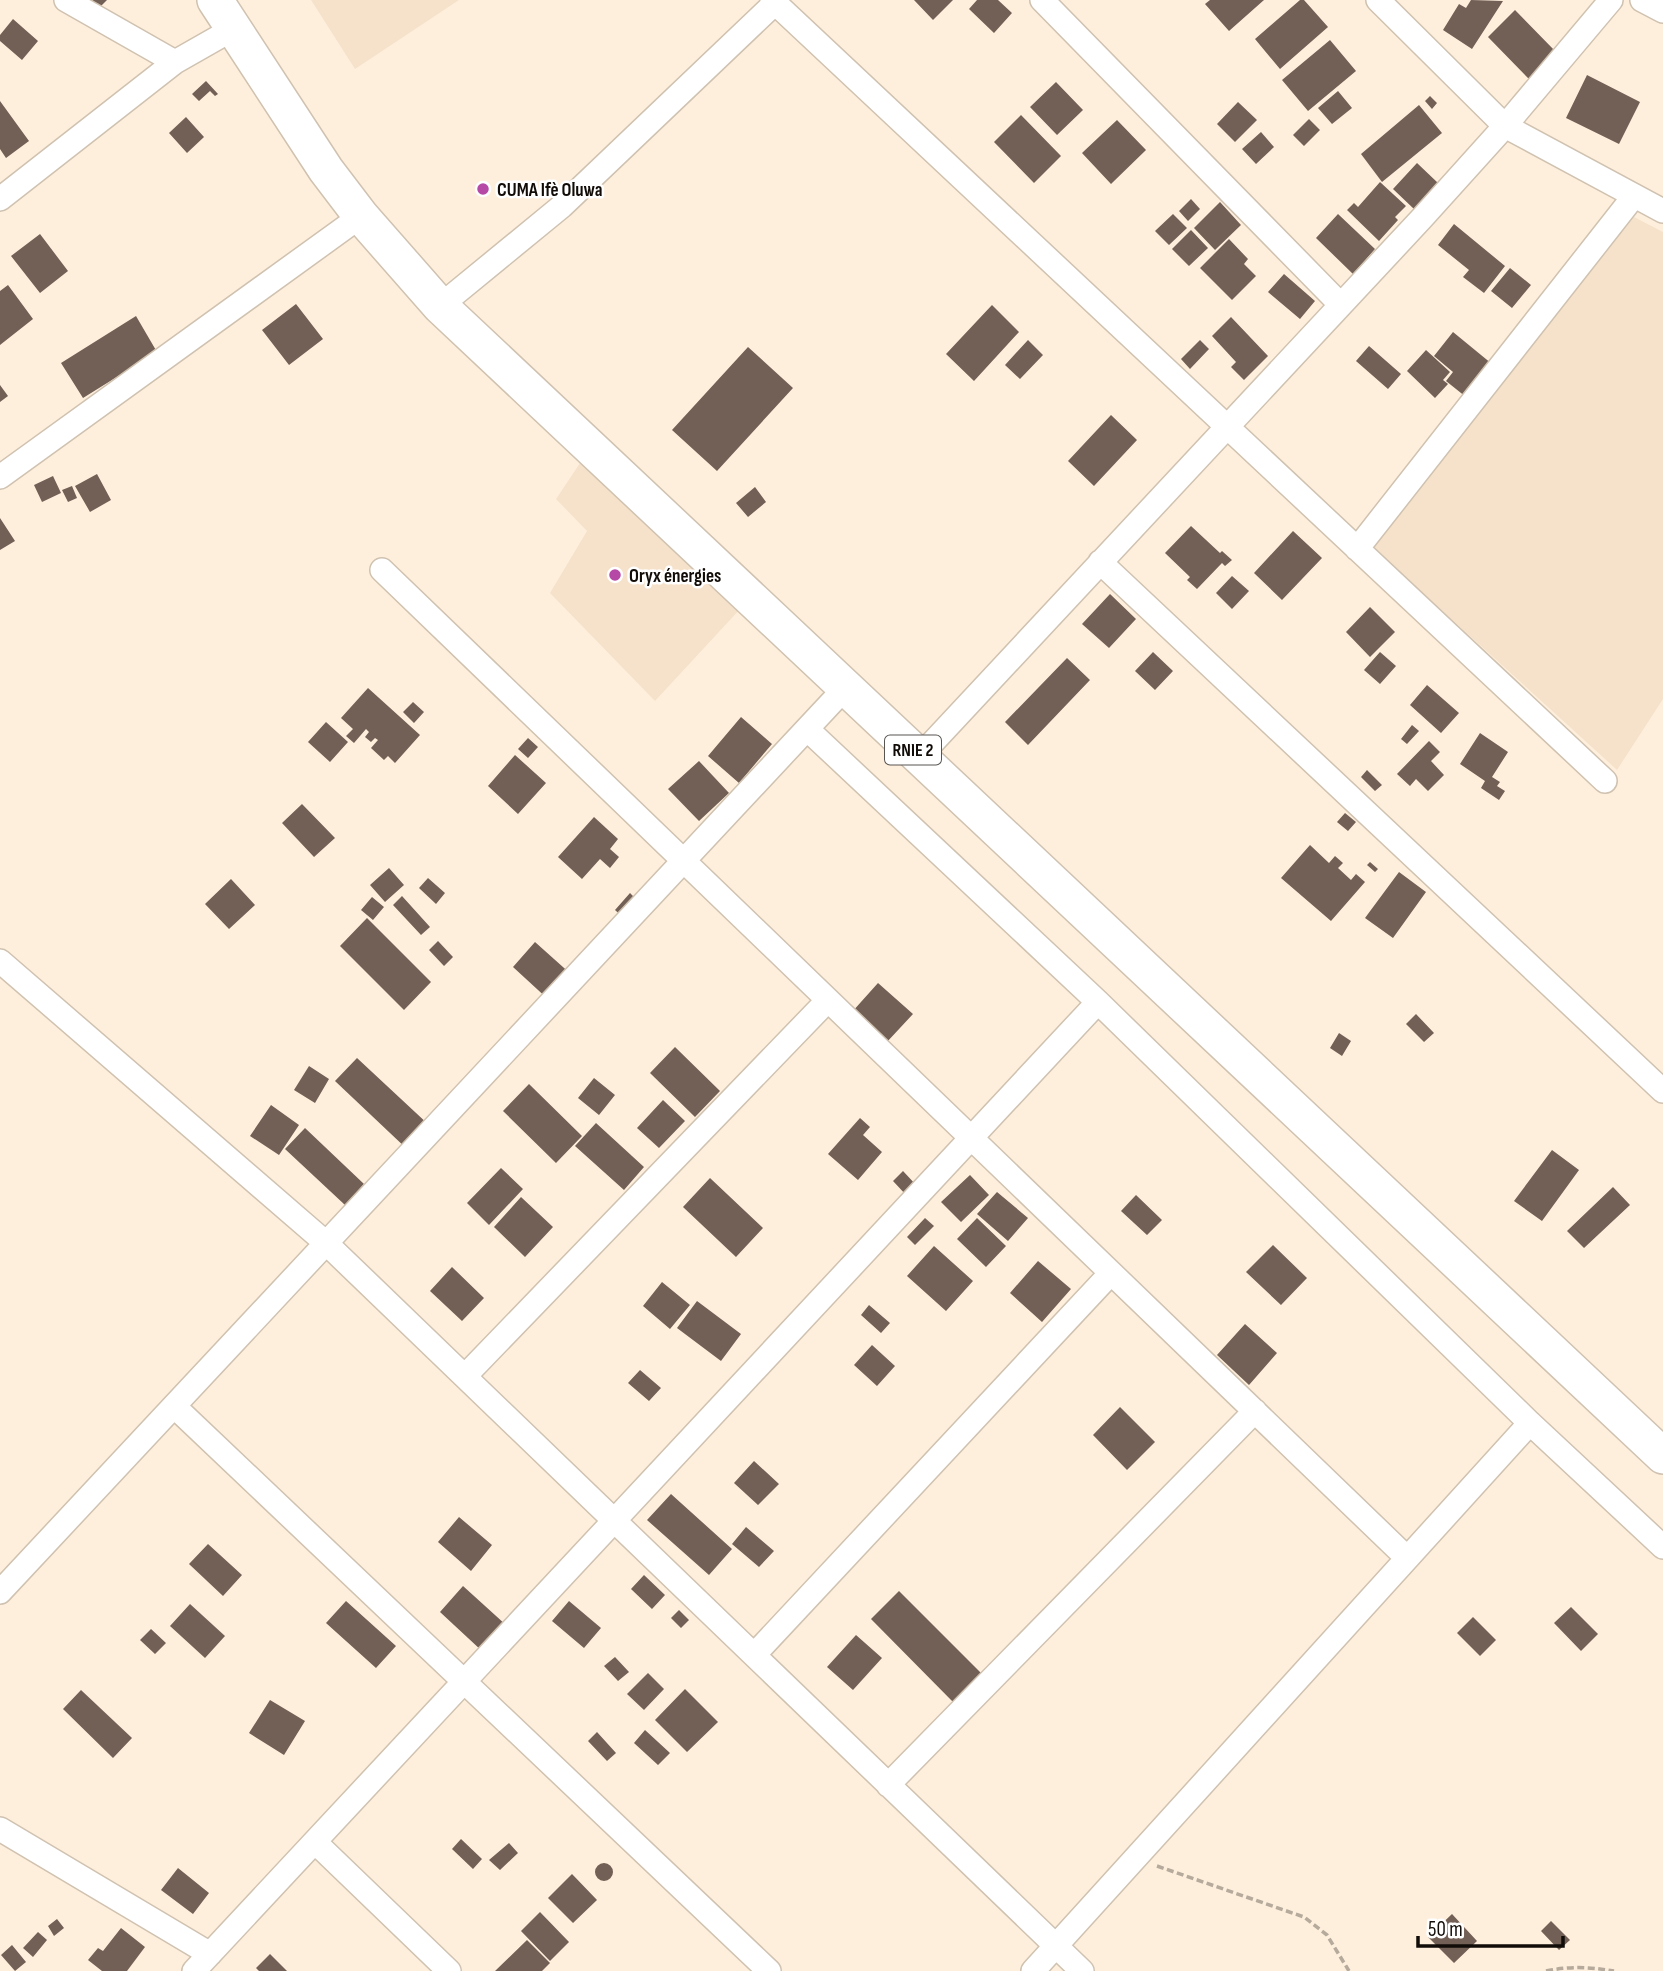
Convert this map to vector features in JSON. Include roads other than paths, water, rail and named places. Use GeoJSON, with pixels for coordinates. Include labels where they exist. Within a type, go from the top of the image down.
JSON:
{"type":"FeatureCollection","features":[{"type":"Feature","properties":{"kind":"main road","name":"RNIE 2"},"geometry":{"type":"LineString","coordinates":[[215,0],[326,170],[361,216],[440,306],[1663,1456]]}},
{"type":"Feature","properties":{"kind":"street"},"geometry":{"type":"LineString","coordinates":[[66,0],[175,62]]}},
{"type":"Feature","properties":{"kind":"street"},"geometry":{"type":"LineString","coordinates":[[1042,0],[1340,304]]}},
{"type":"Feature","properties":{"kind":"street"},"geometry":{"type":"LineString","coordinates":[[1378,0],[1505,126],[1663,211]]}},
{"type":"Feature","properties":{"kind":"street"},"geometry":{"type":"LineString","coordinates":[[920,756],[1432,207],[1505,126],[1611,0]]}},
{"type":"Feature","properties":{"kind":"street"},"geometry":{"type":"LineString","coordinates":[[1642,0],[1663,11]]}},
{"type":"Feature","properties":{"kind":"street"},"geometry":{"type":"LineString","coordinates":[[440,306],[562,206],[774,1],[1605,780]]}},
{"type":"Feature","properties":{"kind":"street"},"geometry":{"type":"LineString","coordinates":[[0,199],[175,62],[233,29]]}},
{"type":"Feature","properties":{"kind":"street"},"geometry":{"type":"LineString","coordinates":[[1357,548],[1634,196]]}},
{"type":"Feature","properties":{"kind":"street"},"geometry":{"type":"LineString","coordinates":[[0,477],[361,216]]}},
{"type":"Feature","properties":{"kind":"street"},"geometry":{"type":"LineString","coordinates":[[1100,562],[1663,1091]]}},
{"type":"Feature","properties":{"kind":"street"},"geometry":{"type":"LineString","coordinates":[[382,570],[1407,1558]]}},
{"type":"Feature","properties":{"kind":"street"},"geometry":{"type":"LineString","coordinates":[[0,1592],[846,687]]}},
{"type":"Feature","properties":{"kind":"street"},"geometry":{"type":"LineString","coordinates":[[807,729],[1098,1002],[1530,1423],[1663,1546]]}},
{"type":"Feature","properties":{"kind":"street"},"geometry":{"type":"LineString","coordinates":[[0,961],[326,1243],[1082,1971]]}},
{"type":"Feature","properties":{"kind":"street"},"geometry":{"type":"LineString","coordinates":[[465,1376],[828,1000]]}},
{"type":"Feature","properties":{"kind":"street"},"geometry":{"type":"LineString","coordinates":[[0,1829],[202,1963],[1098,1002]]}},
{"type":"Feature","properties":{"kind":"street"},"geometry":{"type":"LineString","coordinates":[[754,1655],[1111,1273]]}},
{"type":"Feature","properties":{"kind":"street"},"geometry":{"type":"LineString","coordinates":[[174,1406],[769,1971]]}},
{"type":"Feature","properties":{"kind":"street"},"geometry":{"type":"LineString","coordinates":[[888,1785],[1255,1411]]}},
{"type":"Feature","properties":{"kind":"street"},"geometry":{"type":"LineString","coordinates":[[1033,1971],[1530,1423]]}},
{"type":"Feature","properties":{"kind":"street"},"geometry":{"type":"LineString","coordinates":[[314,1842],[449,1971]]}},
{"type":"Feature","properties":{"kind":"place","name":"CUMA Ifè Oluwa"},"geometry":{"type":"Point","coordinates":[483,189]}},
{"type":"Feature","properties":{"kind":"place","name":"Oryx énergies"},"geometry":{"type":"Point","coordinates":[615,575]}}]}
